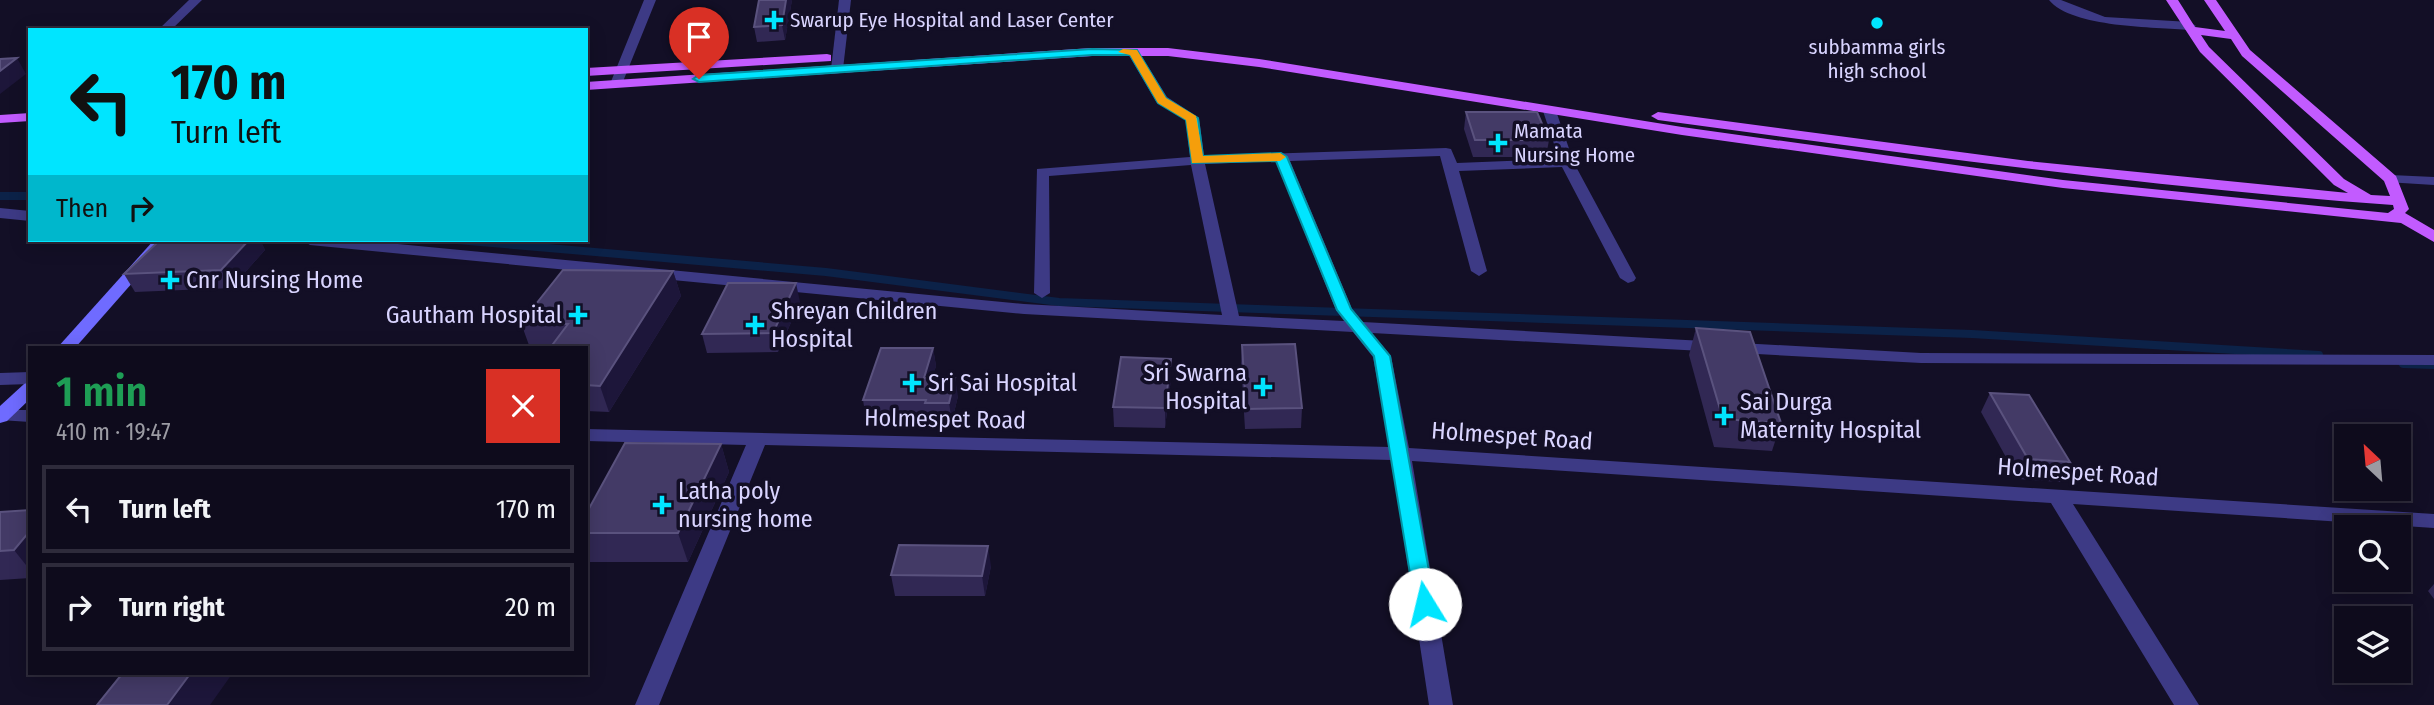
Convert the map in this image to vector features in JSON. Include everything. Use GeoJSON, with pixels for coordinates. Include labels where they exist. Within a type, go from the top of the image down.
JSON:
{"type":"FeatureCollection","features":[{"type":"Feature","properties":{"kind":"main road"},"geometry":{"type":"LineString","coordinates":[[2172,0],[2204,49],[2339,182],[2434,237]]}},
{"type":"Feature","properties":{"kind":"main road"},"geometry":{"type":"LineString","coordinates":[[2210,0],[2246,53],[2391,179],[2406,219]]}},
{"type":"Feature","properties":{"kind":"main road"},"geometry":{"type":"LineString","coordinates":[[2191,28],[2234,36]]}},
{"type":"Feature","properties":{"kind":"main road"},"geometry":{"type":"LineString","coordinates":[[588,86],[1014,47],[1173,42],[1593,107],[2016,164],[2290,194],[2399,201]]}},
{"type":"Feature","properties":{"kind":"main road"},"geometry":{"type":"LineString","coordinates":[[588,72],[1092,52],[1168,52],[1259,63],[1550,111],[2063,184],[2406,219]]}},
{"type":"Feature","properties":{"kind":"main road"},"geometry":{"type":"LineString","coordinates":[[0,107],[28,105]]}},
{"type":"Feature","properties":{"kind":"main road"},"geometry":{"type":"LineString","coordinates":[[0,119],[28,117]]}},
{"type":"Feature","properties":{"kind":"main road"},"geometry":{"type":"LineString","coordinates":[[68,346],[160,242]]}},
{"type":"Feature","properties":{"kind":"main road"},"geometry":{"type":"LineString","coordinates":[[1,416],[28,390]]}},
{"type":"Feature","properties":{"kind":"street"},"geometry":{"type":"LineString","coordinates":[[166,28],[196,0]]}},
{"type":"Feature","properties":{"kind":"street"},"geometry":{"type":"LineString","coordinates":[[617,84],[650,0]]}},
{"type":"Feature","properties":{"kind":"street"},"geometry":{"type":"LineString","coordinates":[[837,63],[845,0]]}},
{"type":"Feature","properties":{"kind":"street"},"geometry":{"type":"LineString","coordinates":[[2055,0],[2060,5],[2104,20],[2191,28]]}},
{"type":"Feature","properties":{"kind":"street"},"geometry":{"type":"LineString","coordinates":[[1133,52],[1162,100],[1192,118],[1197,160],[1232,320]]}},
{"type":"Feature","properties":{"kind":"street"},"geometry":{"type":"LineString","coordinates":[[1550,111],[1567,163],[1629,278]]}},
{"type":"Feature","properties":{"kind":"street"},"geometry":{"type":"LineString","coordinates":[[1042,293],[1042,172],[1197,160],[1446,152],[1479,271]]}},
{"type":"Feature","properties":{"kind":"street"},"geometry":{"type":"LineString","coordinates":[[1281,157],[1344,310],[1382,356],[1401,454],[1441,705]]}},
{"type":"Feature","properties":{"kind":"street"},"geometry":{"type":"LineString","coordinates":[[1451,167],[1567,163]]}},
{"type":"Feature","properties":{"kind":"street"},"geometry":{"type":"LineString","coordinates":[[2391,179],[2434,181]]}},
{"type":"Feature","properties":{"kind":"street"},"geometry":{"type":"LineString","coordinates":[[0,213],[28,216]]}},
{"type":"Feature","properties":{"kind":"street"},"geometry":{"type":"LineString","coordinates":[[331,242],[1024,309],[1921,358],[2434,360]]}},
{"type":"Feature","properties":{"kind":"street"},"geometry":{"type":"LineString","coordinates":[[0,379],[28,378]]}},
{"type":"Feature","properties":{"kind":"street"},"geometry":{"type":"LineString","coordinates":[[1,416],[28,416]]}},
{"type":"Feature","properties":{"kind":"street","name":"Holmespet Road"},"geometry":{"type":"LineString","coordinates":[[588,435],[1401,454],[2434,520]]}},
{"type":"Feature","properties":{"kind":"street"},"geometry":{"type":"LineString","coordinates":[[647,705],[758,439]]}},
{"type":"Feature","properties":{"kind":"street"},"geometry":{"type":"LineString","coordinates":[[2057,496],[2187,705]]}},
{"type":"Feature","properties":{"kind":"building"},"geometry":{"type":"Polygon","coordinates":[[[759,0],[786,0],[782,25],[754,27],[759,0]]]}},
{"type":"Feature","properties":{"kind":"building"},"geometry":{"type":"Polygon","coordinates":[[[17,58],[0,71],[0,59],[17,58]]]}},
{"type":"Feature","properties":{"kind":"building"},"geometry":{"type":"Polygon","coordinates":[[[1466,112],[1537,112],[1549,140],[1475,140],[1466,112]]]}},
{"type":"Feature","properties":{"kind":"building"},"geometry":{"type":"Polygon","coordinates":[[[158,242],[247,242],[221,270],[124,274],[158,242]]]}},
{"type":"Feature","properties":{"kind":"building"},"geometry":{"type":"Polygon","coordinates":[[[563,270],[673,271],[600,386],[588,385],[588,346],[552,346],[568,324],[521,323],[563,270]]]}},
{"type":"Feature","properties":{"kind":"building"},"geometry":{"type":"Polygon","coordinates":[[[728,283],[796,283],[773,333],[702,334],[728,283]]]}},
{"type":"Feature","properties":{"kind":"building"},"geometry":{"type":"Polygon","coordinates":[[[1696,328],[1750,332],[1781,423],[1723,419],[1696,328]]]}},
{"type":"Feature","properties":{"kind":"building"},"geometry":{"type":"Polygon","coordinates":[[[1295,344],[1302,408],[1246,409],[1242,345],[1295,344]]]}},
{"type":"Feature","properties":{"kind":"building"},"geometry":{"type":"Polygon","coordinates":[[[881,348],[933,348],[924,378],[955,378],[949,403],[925,403],[926,400],[863,400],[881,348]]]}},
{"type":"Feature","properties":{"kind":"building"},"geometry":{"type":"Polygon","coordinates":[[[1121,357],[1171,359],[1165,408],[1113,407],[1121,357]]]}},
{"type":"Feature","properties":{"kind":"building"},"geometry":{"type":"Polygon","coordinates":[[[1990,393],[2029,395],[2070,462],[2028,459],[1990,393]]]}},
{"type":"Feature","properties":{"kind":"building"},"geometry":{"type":"Polygon","coordinates":[[[625,443],[721,444],[678,533],[588,533],[588,510],[625,443]]]}},
{"type":"Feature","properties":{"kind":"building"},"geometry":{"type":"Polygon","coordinates":[[[28,510],[28,533],[14,550],[0,551],[0,512],[28,510]]]}},
{"type":"Feature","properties":{"kind":"building"},"geometry":{"type":"Polygon","coordinates":[[[899,545],[988,546],[982,576],[891,575],[899,545]]]}},
{"type":"Feature","properties":{"kind":"building"},"geometry":{"type":"Polygon","coordinates":[[[121,675],[189,675],[167,705],[97,705],[121,675]]]}},
{"type":"Feature","properties":{"kind":"waterway"},"geometry":{"type":"LineString","coordinates":[[0,196],[28,196]]}},
{"type":"Feature","properties":{"kind":"waterway"},"geometry":{"type":"LineString","coordinates":[[480,242],[826,272],[1059,302],[1972,334],[2319,355]]}},
{"type":"Feature","properties":{"kind":"waterway"},"geometry":{"type":"LineString","coordinates":[[2403,364],[2434,365]]}},
{"type":"Feature","properties":{"kind":"slow traffic"},"geometry":{"type":"LineString","coordinates":[[1123,52],[1133,52],[1162,100],[1192,118],[1197,160],[1280,157]]}},
{"type":"Feature","properties":{"kind":"place","name":"Swarup Eye Hospital and Laser Center"},"geometry":{"type":"Point","coordinates":[774,20]}},
{"type":"Feature","properties":{"kind":"place","name":"subbamma girls high school"},"geometry":{"type":"Point","coordinates":[1877,23]}},
{"type":"Feature","properties":{"kind":"place","name":"Mamata Nursing Home"},"geometry":{"type":"Point","coordinates":[1498,143]}},
{"type":"Feature","properties":{"kind":"place","name":"Cnr Nursing Home"},"geometry":{"type":"Point","coordinates":[170,280]}},
{"type":"Feature","properties":{"kind":"place","name":"Gautham Hospital"},"geometry":{"type":"Point","coordinates":[578,315]}},
{"type":"Feature","properties":{"kind":"place","name":"Shreyan Children Hospital"},"geometry":{"type":"Point","coordinates":[755,325]}},
{"type":"Feature","properties":{"kind":"place","name":"Sri Sai Hospital"},"geometry":{"type":"Point","coordinates":[912,383]}},
{"type":"Feature","properties":{"kind":"place","name":"Sri Swarna Hospital"},"geometry":{"type":"Point","coordinates":[1263,387]}},
{"type":"Feature","properties":{"kind":"place","name":"Sai Durga Maternity Hospital"},"geometry":{"type":"Point","coordinates":[1724,416]}},
{"type":"Feature","properties":{"kind":"place","name":"Latha poly nursing home"},"geometry":{"type":"Point","coordinates":[662,505]}},
{"type":"Feature","properties":{"kind":"route"},"geometry":{"type":"LineString","coordinates":[[699,79],[1092,52],[1133,52],[1162,100],[1192,118],[1197,160],[1281,157],[1344,310],[1382,356],[1425,604]]}}]}
